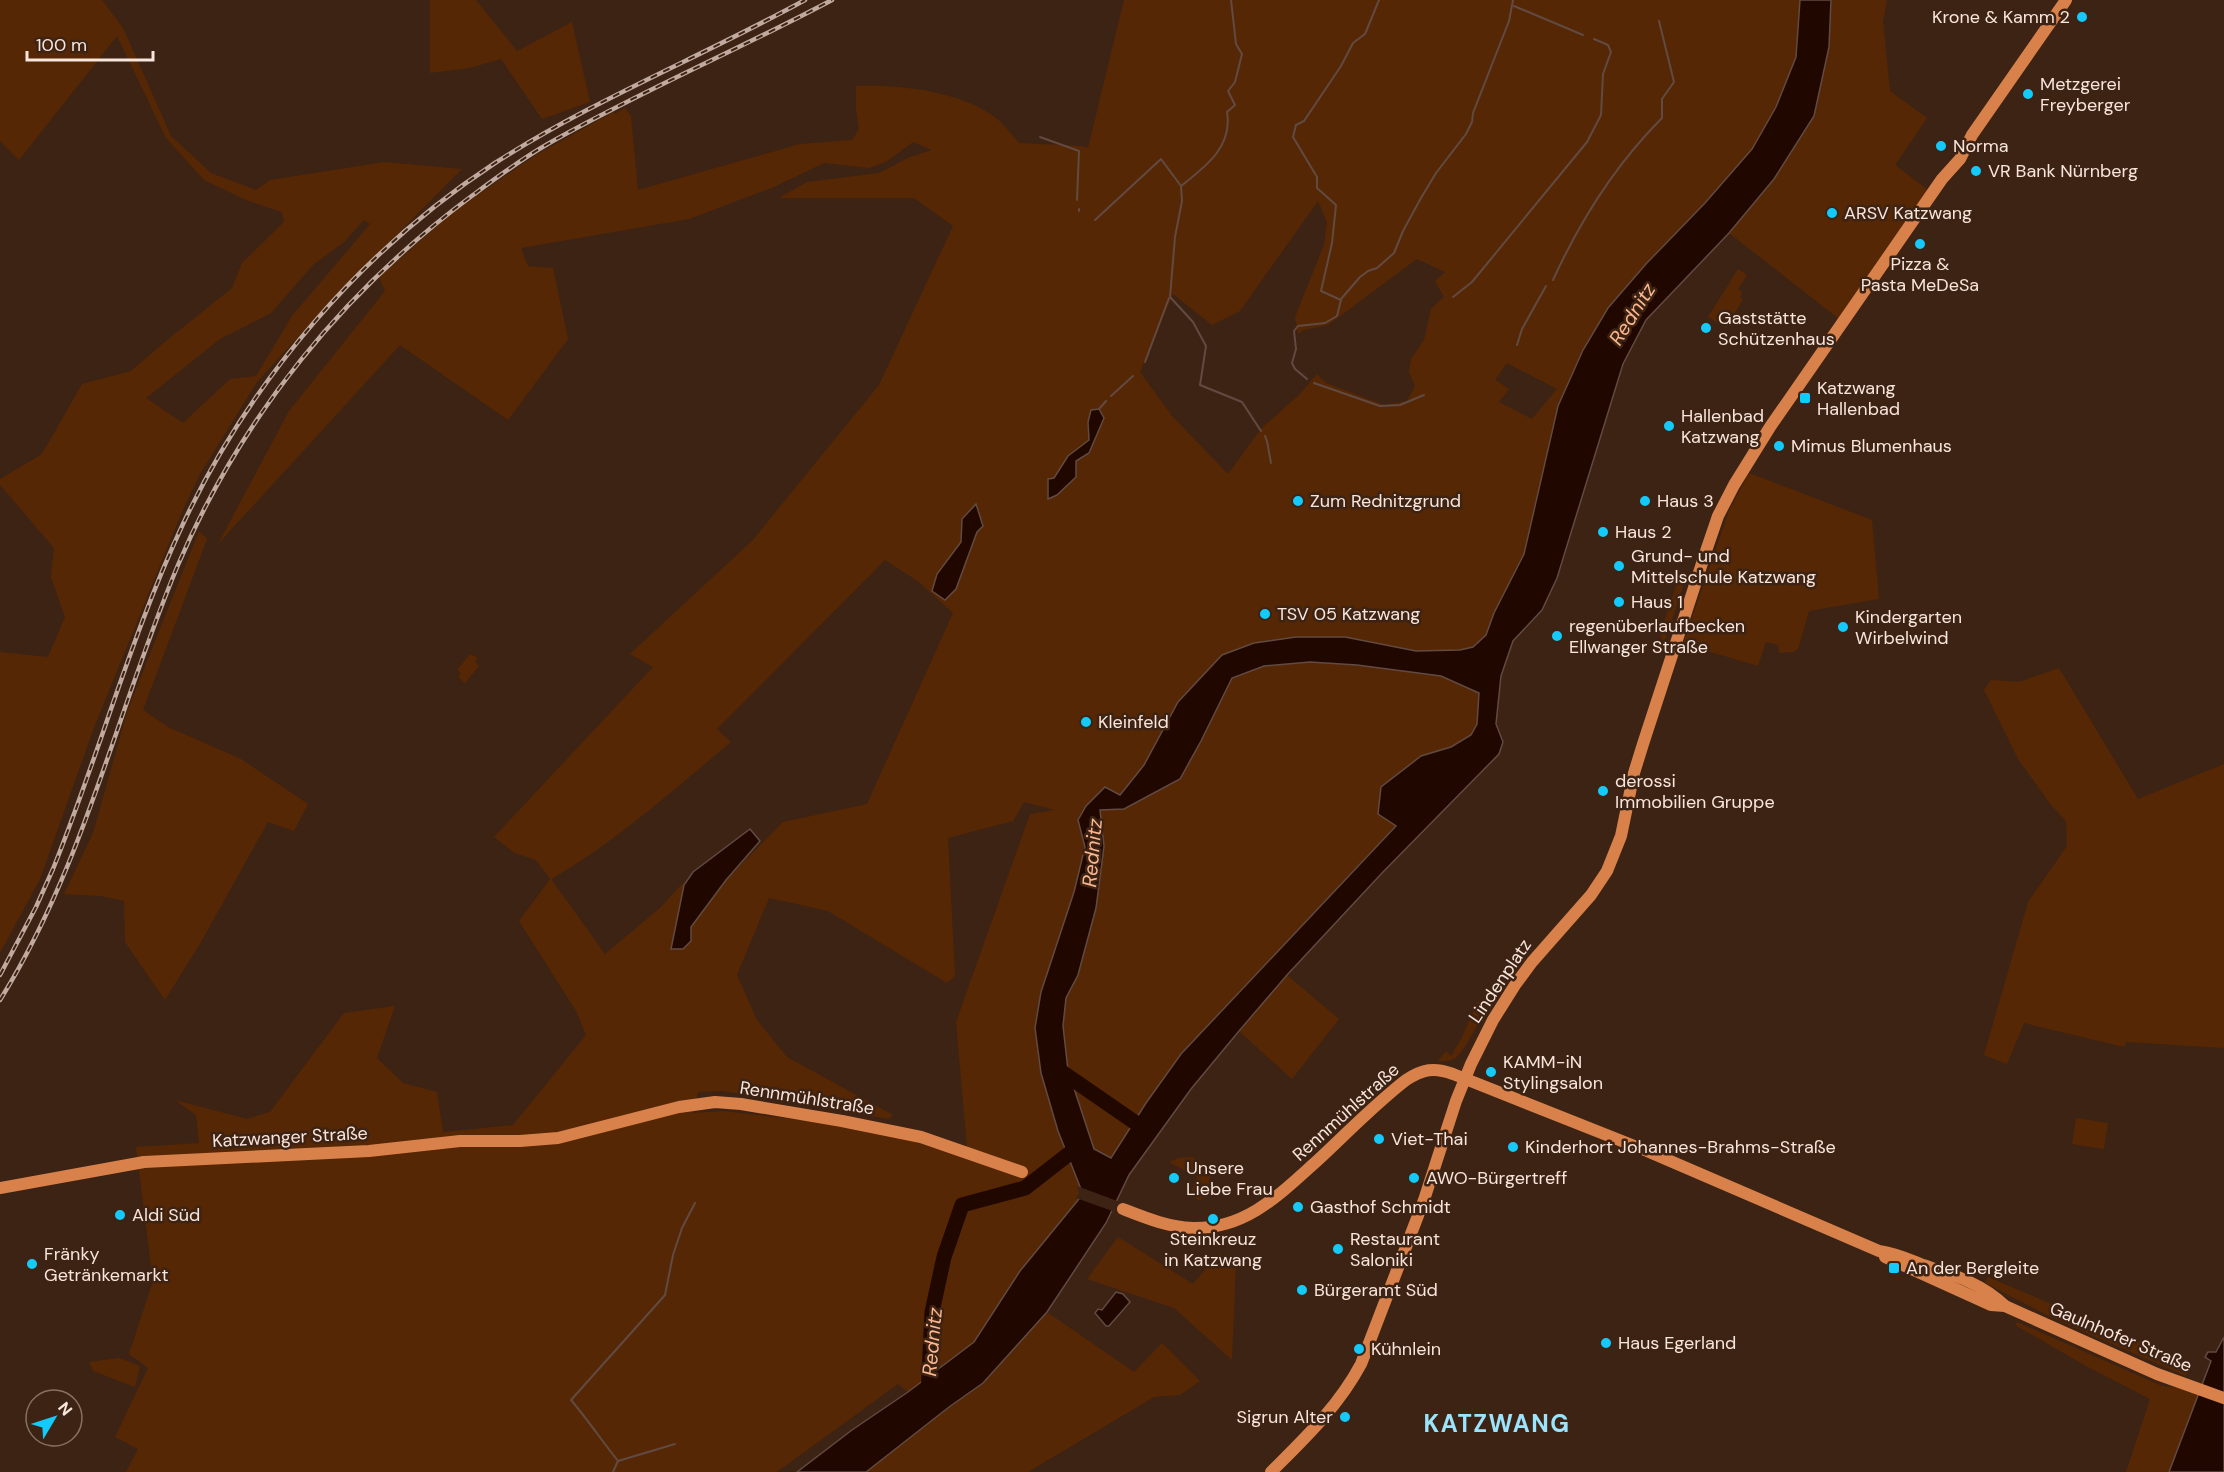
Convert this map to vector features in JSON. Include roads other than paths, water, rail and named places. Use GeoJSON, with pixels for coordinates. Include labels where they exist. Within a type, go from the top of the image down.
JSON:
{"type":"FeatureCollection","features":[{"type":"Feature","properties":{"kind":"main road","name":"Lindenplatz"},"geometry":{"type":"LineString","coordinates":[[1271,1472],[1336,1404],[1364,1357],[1424,1200],[1464,1078],[1486,1033],[1532,962],[1600,883],[1616,851],[1637,761],[1706,551],[1728,496],[1766,433],[1942,179],[1954,154],[1972,135],[2066,0]]}},
{"type":"Feature","properties":{"kind":"main road","name":"Rennmühlstraße"},"geometry":{"type":"LineString","coordinates":[[1123,1209],[1164,1224],[1194,1228],[1222,1225],[1244,1218],[1273,1201],[1388,1095],[1414,1075],[1435,1068],[1464,1078]]}},
{"type":"Feature","properties":{"kind":"main road","name":"Gaulnhofer Straße"},"geometry":{"type":"LineString","coordinates":[[1464,1078],[1647,1151],[1879,1251],[1894,1253],[1957,1275],[1994,1294],[2005,1306],[2157,1374],[2224,1398]]}},
{"type":"Feature","properties":{"kind":"main road","name":"Rennmühlstraße"},"geometry":{"type":"LineString","coordinates":[[584,1132],[679,1107],[715,1102],[741,1104],[921,1137],[1022,1172]]}},
{"type":"Feature","properties":{"kind":"main road","name":"Katzwanger Straße"},"geometry":{"type":"LineString","coordinates":[[0,1188],[144,1162],[369,1151],[460,1140],[534,1140],[584,1132]]}},
{"type":"Feature","properties":{"kind":"water"},"geometry":{"type":"Polygon","coordinates":[[[1800,0],[1831,0],[1829,47],[1814,116],[1774,179],[1729,233],[1646,320],[1623,364],[1557,578],[1542,610],[1513,641],[1501,676],[1496,724],[1503,742],[1499,754],[1382,873],[1287,975],[1191,1089],[1129,1175],[1106,1223],[1047,1312],[983,1383],[866,1472],[797,1472],[974,1342],[1020,1271],[1083,1194],[1058,1131],[1041,1073],[1035,1028],[1041,992],[1074,892],[1085,847],[1078,820],[1086,806],[1105,787],[1120,795],[1144,765],[1178,702],[1222,655],[1254,643],[1296,637],[1345,637],[1416,651],[1460,650],[1473,647],[1486,635],[1494,613],[1524,554],[1558,406],[1583,350],[1608,308],[1752,149],[1776,107],[1796,57],[1800,0]],[[1310,662],[1264,666],[1232,678],[1180,779],[1124,809],[1100,810],[1104,846],[1096,908],[1078,975],[1066,998],[1063,1026],[1068,1070],[1094,1149],[1111,1158],[1181,1054],[1396,826],[1378,814],[1381,787],[1421,756],[1451,747],[1471,735],[1477,724],[1479,693],[1441,676],[1357,665],[1310,662]]]}},
{"type":"Feature","properties":{"kind":"water"},"geometry":{"type":"Polygon","coordinates":[[[1099,409],[1104,418],[1089,453],[1076,461],[1076,477],[1057,495],[1048,499],[1048,479],[1054,478],[1068,456],[1089,440],[1088,422],[1091,410],[1099,409]]]}},
{"type":"Feature","properties":{"kind":"water"},"geometry":{"type":"Polygon","coordinates":[[[976,504],[983,526],[977,532],[956,589],[945,600],[932,591],[937,574],[961,542],[962,519],[976,504]]]}},
{"type":"Feature","properties":{"kind":"water"},"geometry":{"type":"Polygon","coordinates":[[[750,829],[760,841],[726,880],[691,927],[691,941],[683,949],[671,949],[684,885],[693,872],[750,829]]]}},
{"type":"Feature","properties":{"kind":"water"},"geometry":{"type":"Polygon","coordinates":[[[1116,1292],[1123,1294],[1130,1302],[1109,1326],[1106,1326],[1095,1313],[1098,1309],[1102,1310],[1116,1292]]]}},
{"type":"Feature","properties":{"kind":"water"},"geometry":{"type":"Polygon","coordinates":[[[2224,1337],[2224,1472],[2169,1472],[2211,1361],[2205,1357],[2208,1352],[2216,1352],[2224,1337]]]}},
{"type":"Feature","properties":{"kind":"waterway"},"geometry":{"type":"LineString","coordinates":[[1181,186],[1215,155],[1226,136],[1227,112],[1235,105],[1228,91],[1235,82],[1242,54],[1236,44],[1231,0]]}},
{"type":"Feature","properties":{"kind":"waterway"},"geometry":{"type":"LineString","coordinates":[[1307,379],[1295,369],[1292,363],[1296,349],[1294,331],[1298,326],[1325,323],[1337,316],[1341,300],[1321,291],[1332,243],[1336,205],[1317,188],[1317,177],[1293,137],[1296,125],[1304,121],[1341,66],[1353,43],[1365,34],[1379,0]]}},
{"type":"Feature","properties":{"kind":"waterway"},"geometry":{"type":"LineString","coordinates":[[1341,299],[1360,277],[1377,268],[1394,253],[1403,231],[1436,173],[1466,134],[1509,21],[1513,0]]}},
{"type":"Feature","properties":{"kind":"waterway"},"geometry":{"type":"LineString","coordinates":[[1514,6],[1583,35]]}},
{"type":"Feature","properties":{"kind":"waterway"},"geometry":{"type":"LineString","coordinates":[[1553,280],[1600,194],[1629,154],[1662,118],[1662,99],[1674,82],[1659,21]]}},
{"type":"Feature","properties":{"kind":"waterway"},"geometry":{"type":"LineString","coordinates":[[1453,297],[1472,282],[1587,142],[1601,115],[1603,74],[1611,52],[1608,45],[1594,39]]}},
{"type":"Feature","properties":{"kind":"waterway"},"geometry":{"type":"LineString","coordinates":[[1040,137],[1079,151],[1077,200]]}},
{"type":"Feature","properties":{"kind":"waterway"},"geometry":{"type":"LineString","coordinates":[[1095,220],[1161,159],[1181,186],[1182,201],[1175,237],[1170,297],[1193,322],[1206,346],[1200,385],[1242,402],[1261,431]]}},
{"type":"Feature","properties":{"kind":"waterway"},"geometry":{"type":"LineString","coordinates":[[1517,345],[1522,329],[1546,286]]}},
{"type":"Feature","properties":{"kind":"waterway"},"geometry":{"type":"LineString","coordinates":[[1145,362],[1169,298]]}},
{"type":"Feature","properties":{"kind":"waterway"},"geometry":{"type":"LineString","coordinates":[[1111,396],[1133,376]]}},
{"type":"Feature","properties":{"kind":"waterway"},"geometry":{"type":"LineString","coordinates":[[1314,383],[1380,406],[1400,405],[1424,395]]}},
{"type":"Feature","properties":{"kind":"waterway"},"geometry":{"type":"LineString","coordinates":[[1099,409],[1106,401]]}},
{"type":"Feature","properties":{"kind":"waterway"},"geometry":{"type":"LineString","coordinates":[[1265,436],[1271,463]]}},
{"type":"Feature","properties":{"kind":"waterway","name":"Rednitz"},"geometry":{"type":"LineString","coordinates":[[1059,1070],[1146,1130]]}},
{"type":"Feature","properties":{"kind":"waterway","name":"Rednitz"},"geometry":{"type":"LineString","coordinates":[[928,1395],[932,1312],[944,1257],[962,1205],[1025,1188],[1079,1146]]}},
{"type":"Feature","properties":{"kind":"waterway"},"geometry":{"type":"LineString","coordinates":[[618,1461],[571,1400],[665,1295],[673,1255],[682,1228],[695,1203]]}},
{"type":"Feature","properties":{"kind":"waterway"},"geometry":{"type":"LineString","coordinates":[[613,1472],[618,1461],[675,1444]]}},
{"type":"Feature","properties":{"kind":"railway"},"geometry":{"type":"LineString","coordinates":[[0,975],[53,869],[147,609],[183,524],[210,470],[242,419],[276,369],[314,322],[399,236],[495,163],[570,119],[805,0]]}},
{"type":"Feature","properties":{"kind":"railway"},"geometry":{"type":"LineString","coordinates":[[0,1000],[55,896],[98,787],[156,620],[203,511],[265,408],[301,360],[381,272],[426,232],[518,163],[546,145],[617,107],[832,0]]}},
{"type":"Feature","properties":{"kind":"place","name":"Krone & Kamm 2"},"geometry":{"type":"Point","coordinates":[2082,17]}},
{"type":"Feature","properties":{"kind":"place","name":"Metzgerei Freyberger"},"geometry":{"type":"Point","coordinates":[2028,94]}},
{"type":"Feature","properties":{"kind":"place","name":"Norma"},"geometry":{"type":"Point","coordinates":[1941,146]}},
{"type":"Feature","properties":{"kind":"place","name":"VR Bank Nürnberg"},"geometry":{"type":"Point","coordinates":[1976,171]}},
{"type":"Feature","properties":{"kind":"place","name":"ARSV Katzwang"},"geometry":{"type":"Point","coordinates":[1832,213]}},
{"type":"Feature","properties":{"kind":"place","name":"Pizza & Pasta MeDeSa"},"geometry":{"type":"Point","coordinates":[1920,244]}},
{"type":"Feature","properties":{"kind":"place","name":"Gaststätte Schützenhaus"},"geometry":{"type":"Point","coordinates":[1706,328]}},
{"type":"Feature","properties":{"kind":"place","name":"Katzwang Hallenbad"},"geometry":{"type":"Point","coordinates":[1805,398]}},
{"type":"Feature","properties":{"kind":"place","name":"Hallenbad Katzwang"},"geometry":{"type":"Point","coordinates":[1669,426]}},
{"type":"Feature","properties":{"kind":"place","name":"Mimus Blumenhaus"},"geometry":{"type":"Point","coordinates":[1779,446]}},
{"type":"Feature","properties":{"kind":"place","name":"Zum Rednitzgrund"},"geometry":{"type":"Point","coordinates":[1298,501]}},
{"type":"Feature","properties":{"kind":"place","name":"Haus 3"},"geometry":{"type":"Point","coordinates":[1645,501]}},
{"type":"Feature","properties":{"kind":"place","name":"Haus 2"},"geometry":{"type":"Point","coordinates":[1603,532]}},
{"type":"Feature","properties":{"kind":"place","name":"Grund- und Mittelschule Katzwang"},"geometry":{"type":"Point","coordinates":[1619,566]}},
{"type":"Feature","properties":{"kind":"place","name":"Haus 1"},"geometry":{"type":"Point","coordinates":[1619,602]}},
{"type":"Feature","properties":{"kind":"place","name":"TSV 05 Katzwang"},"geometry":{"type":"Point","coordinates":[1265,614]}},
{"type":"Feature","properties":{"kind":"place","name":"Kindergarten Wirbelwind"},"geometry":{"type":"Point","coordinates":[1843,627]}},
{"type":"Feature","properties":{"kind":"place","name":"regenüberlaufbecken Ellwanger Straße"},"geometry":{"type":"Point","coordinates":[1557,636]}},
{"type":"Feature","properties":{"kind":"place","name":"Kleinfeld"},"geometry":{"type":"Point","coordinates":[1086,722]}},
{"type":"Feature","properties":{"kind":"place","name":"derossi Immobilien Gruppe"},"geometry":{"type":"Point","coordinates":[1603,791]}},
{"type":"Feature","properties":{"kind":"place","name":"KAMM-iN Stylingsalon"},"geometry":{"type":"Point","coordinates":[1491,1072]}},
{"type":"Feature","properties":{"kind":"place","name":"Viet-Thai"},"geometry":{"type":"Point","coordinates":[1379,1139]}},
{"type":"Feature","properties":{"kind":"place","name":"Kinderhort Johannes-Brahms-Straße"},"geometry":{"type":"Point","coordinates":[1513,1147]}},
{"type":"Feature","properties":{"kind":"place","name":"Unsere Liebe Frau"},"geometry":{"type":"Point","coordinates":[1174,1178]}},
{"type":"Feature","properties":{"kind":"place","name":"AWO-Bürgertreff"},"geometry":{"type":"Point","coordinates":[1414,1178]}},
{"type":"Feature","properties":{"kind":"place","name":"Gasthof Schmidt"},"geometry":{"type":"Point","coordinates":[1298,1207]}},
{"type":"Feature","properties":{"kind":"place","name":"Aldi Süd"},"geometry":{"type":"Point","coordinates":[120,1215]}},
{"type":"Feature","properties":{"kind":"place","name":"Steinkreuz in Katzwang"},"geometry":{"type":"Point","coordinates":[1213,1219]}},
{"type":"Feature","properties":{"kind":"place","name":"Restaurant Saloniki"},"geometry":{"type":"Point","coordinates":[1338,1249]}},
{"type":"Feature","properties":{"kind":"place","name":"Fränky Getränkemarkt"},"geometry":{"type":"Point","coordinates":[32,1264]}},
{"type":"Feature","properties":{"kind":"place","name":"An der Bergleite"},"geometry":{"type":"Point","coordinates":[1894,1268]}},
{"type":"Feature","properties":{"kind":"place","name":"Bürgeramt Süd"},"geometry":{"type":"Point","coordinates":[1302,1290]}},
{"type":"Feature","properties":{"kind":"place","name":"Haus Egerland"},"geometry":{"type":"Point","coordinates":[1606,1343]}},
{"type":"Feature","properties":{"kind":"place","name":"Kühnlein"},"geometry":{"type":"Point","coordinates":[1359,1349]}},
{"type":"Feature","properties":{"kind":"place","name":"Sigrun Alter"},"geometry":{"type":"Point","coordinates":[1345,1417]}},
{"type":"Feature","properties":{"kind":"district","name":"KATZWANG"},"geometry":{"type":"Point","coordinates":[1497,1423]}}]}
